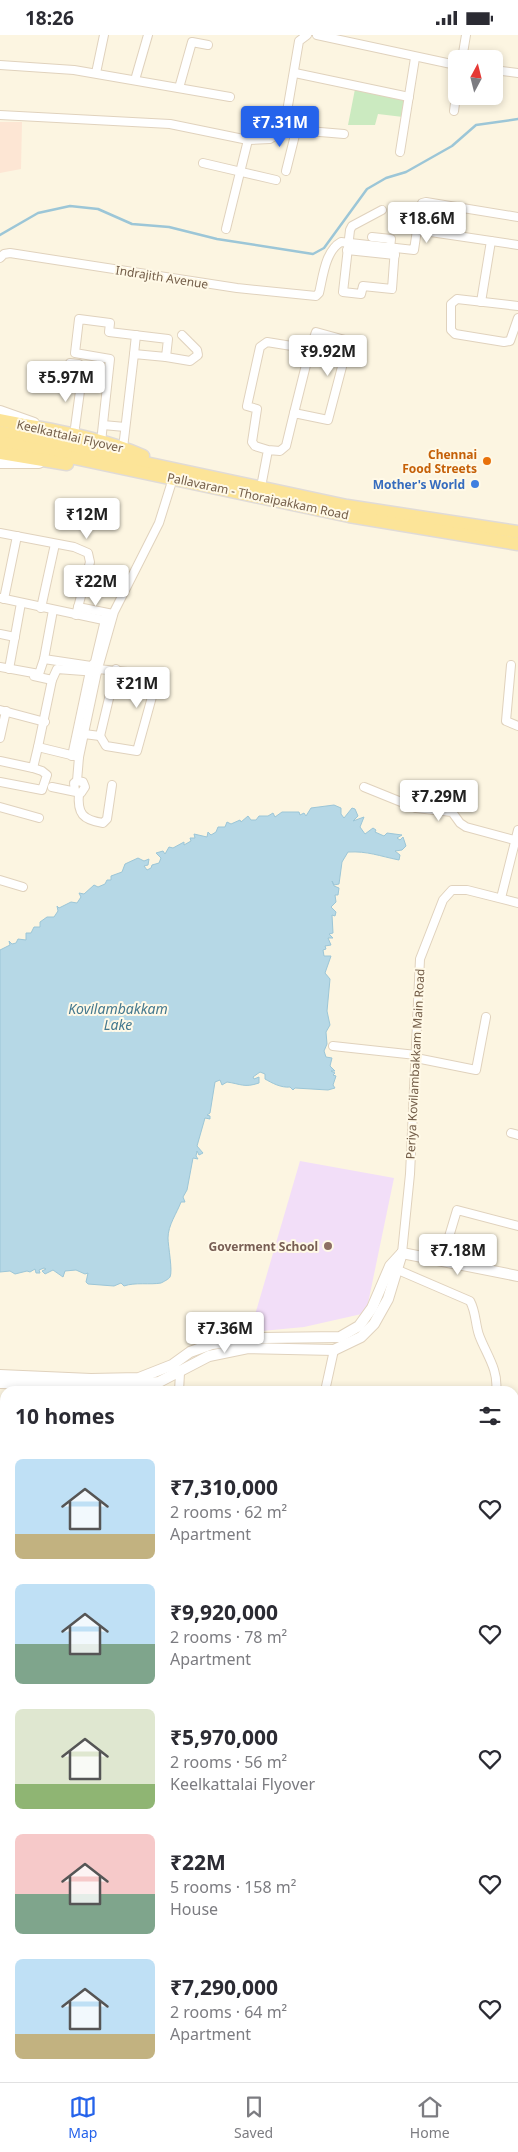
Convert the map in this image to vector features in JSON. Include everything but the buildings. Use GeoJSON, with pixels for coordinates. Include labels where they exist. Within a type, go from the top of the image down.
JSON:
{"type":"FeatureCollection","features":[{"type":"Feature","properties":{"kind":"main road","name":"Keelkattalai Flyover"},"geometry":{"type":"LineString","coordinates":[[0,420],[74,435],[123,448],[172,471]]}},
{"type":"Feature","properties":{"kind":"main road","name":"Pallavaram - Thoraipakkam Road"},"geometry":{"type":"LineString","coordinates":[[0,432],[172,471],[349,516],[518,544]]}},
{"type":"Feature","properties":{"kind":"main road","name":"Pallavaram - Thoraipakkam Road"},"geometry":{"type":"LineString","coordinates":[[0,442],[152,474],[172,471],[262,487],[347,506],[518,532]]}},
{"type":"Feature","properties":{"kind":"main road","name":"Keelkattalai Flyover"},"geometry":{"type":"LineString","coordinates":[[2,457],[152,474]]}},
{"type":"Feature","properties":{"kind":"street"},"geometry":{"type":"LineString","coordinates":[[96,73],[104,35]]}},
{"type":"Feature","properties":{"kind":"street"},"geometry":{"type":"LineString","coordinates":[[135,81],[148,35]]}},
{"type":"Feature","properties":{"kind":"street"},"geometry":{"type":"LineString","coordinates":[[0,115],[170,124],[248,140],[270,139],[284,129],[299,41],[307,35]]}},
{"type":"Feature","properties":{"kind":"street"},"geometry":{"type":"LineString","coordinates":[[317,35],[415,58],[448,64]]}},
{"type":"Feature","properties":{"kind":"street"},"geometry":{"type":"LineString","coordinates":[[359,45],[361,35]]}},
{"type":"Feature","properties":{"kind":"street"},"geometry":{"type":"LineString","coordinates":[[464,50],[466,35]]}},
{"type":"Feature","properties":{"kind":"street"},"geometry":{"type":"LineString","coordinates":[[178,88],[192,42],[208,45]]}},
{"type":"Feature","properties":{"kind":"street"},"geometry":{"type":"LineString","coordinates":[[400,151],[415,58]]}},
{"type":"Feature","properties":{"kind":"street"},"geometry":{"type":"LineString","coordinates":[[0,65],[74,69],[230,97]]}},
{"type":"Feature","properties":{"kind":"street"},"geometry":{"type":"LineString","coordinates":[[503,71],[518,73]]}},
{"type":"Feature","properties":{"kind":"street"},"geometry":{"type":"LineString","coordinates":[[295,73],[410,97]]}},
{"type":"Feature","properties":{"kind":"street"},"geometry":{"type":"LineString","coordinates":[[454,111],[455,105]]}},
{"type":"Feature","properties":{"kind":"street"},"geometry":{"type":"LineString","coordinates":[[284,129],[344,134]]}},
{"type":"Feature","properties":{"kind":"street"},"geometry":{"type":"LineString","coordinates":[[286,171],[296,131]]}},
{"type":"Feature","properties":{"kind":"street"},"geometry":{"type":"LineString","coordinates":[[226,229],[248,140]]}},
{"type":"Feature","properties":{"kind":"street"},"geometry":{"type":"LineString","coordinates":[[203,163],[276,179]]}},
{"type":"Feature","properties":{"kind":"street"},"geometry":{"type":"LineString","coordinates":[[348,246],[393,247],[414,250],[421,207],[422,203],[426,202],[518,217]]}},
{"type":"Feature","properties":{"kind":"street"},"geometry":{"type":"LineString","coordinates":[[382,210],[352,226],[342,289],[346,293],[361,294],[363,286],[392,289],[393,247],[400,240]]}},
{"type":"Feature","properties":{"kind":"street"},"geometry":{"type":"LineString","coordinates":[[417,230],[518,245]]}},
{"type":"Feature","properties":{"kind":"street"},"geometry":{"type":"LineString","coordinates":[[372,237],[393,247]]}},
{"type":"Feature","properties":{"kind":"street"},"geometry":{"type":"LineString","coordinates":[[481,302],[491,241]]}},
{"type":"Feature","properties":{"kind":"street","name":"Indrajith Avenue"},"geometry":{"type":"LineString","coordinates":[[0,258],[4,254],[10,253],[236,288],[316,296],[332,251],[338,244],[348,246]]}},
{"type":"Feature","properties":{"kind":"street"},"geometry":{"type":"LineString","coordinates":[[518,306],[453,301],[451,304],[452,333],[504,342],[510,341],[518,318]]}},
{"type":"Feature","properties":{"kind":"street"},"geometry":{"type":"LineString","coordinates":[[101,442],[110,359],[75,353],[79,319],[110,323],[109,332],[168,339],[166,357]]}},
{"type":"Feature","properties":{"kind":"street"},"geometry":{"type":"LineString","coordinates":[[294,413],[328,420],[348,344],[340,337],[316,332],[310,349],[294,413],[286,446],[280,451],[255,446],[252,442],[257,409],[247,406],[260,347],[267,342],[310,349]]}},
{"type":"Feature","properties":{"kind":"street"},"geometry":{"type":"LineString","coordinates":[[123,448],[136,335]]}},
{"type":"Feature","properties":{"kind":"street"},"geometry":{"type":"LineString","coordinates":[[134,353],[190,361],[195,359],[197,350],[182,335]]}},
{"type":"Feature","properties":{"kind":"street"},"geometry":{"type":"LineString","coordinates":[[70,363],[83,366],[74,435]]}},
{"type":"Feature","properties":{"kind":"street"},"geometry":{"type":"LineString","coordinates":[[0,411],[58,432]]}},
{"type":"Feature","properties":{"kind":"street"},"geometry":{"type":"LineString","coordinates":[[103,425],[126,427]]}},
{"type":"Feature","properties":{"kind":"street"},"geometry":{"type":"LineString","coordinates":[[262,487],[268,450]]}},
{"type":"Feature","properties":{"kind":"street"},"geometry":{"type":"LineString","coordinates":[[44,659],[92,666],[95,662],[110,619],[159,523],[172,471]]}},
{"type":"Feature","properties":{"kind":"street"},"geometry":{"type":"LineString","coordinates":[[0,533],[56,544],[88,553],[90,563],[76,615]]}},
{"type":"Feature","properties":{"kind":"street"},"geometry":{"type":"LineString","coordinates":[[17,536],[2,599],[53,611],[110,619]]}},
{"type":"Feature","properties":{"kind":"street"},"geometry":{"type":"LineString","coordinates":[[41,608],[56,544]]}},
{"type":"Feature","properties":{"kind":"street"},"geometry":{"type":"LineString","coordinates":[[3,668],[15,637],[21,603]]}},
{"type":"Feature","properties":{"kind":"street"},"geometry":{"type":"LineString","coordinates":[[78,607],[110,619]]}},
{"type":"Feature","properties":{"kind":"street"},"geometry":{"type":"LineString","coordinates":[[3,668],[39,674],[44,659],[53,611]]}},
{"type":"Feature","properties":{"kind":"street"},"geometry":{"type":"LineString","coordinates":[[52,787],[77,792],[84,791],[85,785],[83,782],[78,781],[76,757],[95,671],[110,619]]}},
{"type":"Feature","properties":{"kind":"street"},"geometry":{"type":"LineString","coordinates":[[0,634],[15,637]]}},
{"type":"Feature","properties":{"kind":"street"},"geometry":{"type":"LineString","coordinates":[[511,665],[506,721],[518,726]]}},
{"type":"Feature","properties":{"kind":"street"},"geometry":{"type":"LineString","coordinates":[[3,668],[52,680]]}},
{"type":"Feature","properties":{"kind":"street"},"geometry":{"type":"LineString","coordinates":[[33,768],[45,722],[52,680],[58,669],[95,671],[116,669],[146,674],[154,678],[155,686],[137,751],[106,746],[100,736],[116,669]]}},
{"type":"Feature","properties":{"kind":"street"},"geometry":{"type":"LineString","coordinates":[[76,757],[84,733],[95,671]]}},
{"type":"Feature","properties":{"kind":"street"},"geometry":{"type":"LineString","coordinates":[[0,738],[3,711],[45,722]]}},
{"type":"Feature","properties":{"kind":"street"},"geometry":{"type":"LineString","coordinates":[[84,733],[100,736]]}},
{"type":"Feature","properties":{"kind":"street"},"geometry":{"type":"LineString","coordinates":[[38,747],[76,757]]}},
{"type":"Feature","properties":{"kind":"street"},"geometry":{"type":"LineString","coordinates":[[0,761],[33,768],[47,775],[42,790],[0,783]]}},
{"type":"Feature","properties":{"kind":"street"},"geometry":{"type":"LineString","coordinates":[[77,792],[82,815],[87,820],[103,823],[107,819],[112,785]]}},
{"type":"Feature","properties":{"kind":"street"},"geometry":{"type":"LineString","coordinates":[[364,787],[416,808],[452,812],[460,823],[466,827],[517,841]]}},
{"type":"Feature","properties":{"kind":"street"},"geometry":{"type":"LineString","coordinates":[[0,807],[39,818]]}},
{"type":"Feature","properties":{"kind":"street"},"geometry":{"type":"LineString","coordinates":[[502,898],[517,841],[518,830]]}},
{"type":"Feature","properties":{"kind":"street"},"geometry":{"type":"LineString","coordinates":[[0,880],[23,887]]}},
{"type":"Feature","properties":{"kind":"street","name":"Periya Kovilambakkam Main Road"},"geometry":{"type":"LineString","coordinates":[[402,1253],[410,1174],[420,959],[443,901],[452,890],[466,890],[518,903]]}},
{"type":"Feature","properties":{"kind":"street"},"geometry":{"type":"LineString","coordinates":[[333,1046],[416,1057],[476,1070],[486,1017]]}},
{"type":"Feature","properties":{"kind":"street"},"geometry":{"type":"LineString","coordinates":[[442,1260],[457,1210],[518,1225]]}},
{"type":"Feature","properties":{"kind":"street"},"geometry":{"type":"LineString","coordinates":[[402,1253],[518,1276]]}},
{"type":"Feature","properties":{"kind":"street"},"geometry":{"type":"LineString","coordinates":[[150,1386],[180,1373],[209,1356],[248,1348],[334,1350],[361,1337],[374,1324],[388,1299],[402,1253]]}},
{"type":"Feature","properties":{"kind":"street"},"geometry":{"type":"LineString","coordinates":[[0,1375],[91,1379],[139,1378],[174,1364],[190,1352],[212,1344],[255,1339],[340,1337],[360,1326],[372,1308],[390,1267],[402,1253]]}},
{"type":"Feature","properties":{"kind":"street"},"geometry":{"type":"LineString","coordinates":[[398,1270],[470,1301],[474,1309],[479,1336],[495,1371],[496,1386]]}},
{"type":"Feature","properties":{"kind":"street"},"geometry":{"type":"LineString","coordinates":[[326,1386],[334,1350]]}},
{"type":"Feature","properties":{"kind":"street"},"geometry":{"type":"LineString","coordinates":[[174,1364],[180,1373],[179,1386]]}},
{"type":"Feature","properties":{"kind":"street"},"geometry":{"type":"LineString","coordinates":[[0,1383],[33,1386]]}},
{"type":"Feature","properties":{"kind":"shaded area"},"geometry":{"type":"Polygon","coordinates":[[[0,122],[22,122],[21,169],[0,173],[0,122]]]}},
{"type":"Feature","properties":{"kind":"shaded area","name":"Goverment School"},"geometry":{"type":"Polygon","coordinates":[[[300,1161],[394,1178],[366,1313],[304,1327],[250,1332],[300,1161]]]}},
{"type":"Feature","properties":{"kind":"green space"},"geometry":{"type":"Polygon","coordinates":[[[355,89],[405,99],[403,117],[378,114],[375,125],[348,125],[355,89]]]}},
{"type":"Feature","properties":{"kind":"water","name":"Kovilambakkam Lake"},"geometry":{"type":"Polygon","coordinates":[[[334,805],[341,808],[341,814],[344,818],[352,808],[355,809],[358,816],[353,821],[364,817],[360,827],[365,834],[373,828],[376,830],[375,832],[384,836],[387,833],[402,835],[397,838],[400,840],[403,837],[406,846],[402,850],[395,851],[400,855],[399,860],[368,853],[348,852],[342,862],[339,884],[334,885],[332,881],[334,886],[339,888],[338,895],[335,895],[336,902],[331,907],[336,912],[335,916],[332,915],[333,933],[329,934],[333,938],[328,938],[331,945],[325,946],[326,949],[323,950],[324,956],[331,956],[325,973],[330,979],[327,1011],[330,1025],[326,1032],[327,1044],[324,1051],[326,1057],[332,1058],[330,1066],[335,1071],[331,1071],[336,1076],[333,1085],[335,1088],[328,1090],[295,1088],[293,1090],[290,1087],[280,1086],[268,1081],[265,1079],[265,1074],[260,1072],[253,1077],[254,1079],[259,1077],[259,1083],[250,1085],[227,1082],[222,1085],[220,1080],[215,1082],[210,1113],[207,1115],[210,1116],[210,1119],[205,1118],[197,1146],[203,1153],[199,1155],[197,1151],[196,1156],[198,1159],[193,1158],[187,1190],[183,1197],[185,1202],[181,1202],[169,1228],[171,1274],[169,1278],[161,1283],[124,1286],[121,1283],[114,1286],[88,1284],[86,1282],[88,1273],[85,1274],[76,1270],[65,1271],[63,1277],[53,1270],[45,1274],[42,1271],[46,1269],[44,1268],[39,1270],[40,1273],[36,1273],[35,1269],[30,1272],[15,1274],[10,1271],[0,1272],[0,950],[10,945],[9,941],[12,944],[16,943],[18,939],[26,940],[26,933],[31,933],[34,927],[40,927],[40,922],[47,917],[54,917],[58,911],[57,906],[59,908],[71,902],[77,903],[81,897],[79,893],[84,894],[94,885],[98,887],[105,884],[107,880],[111,880],[111,876],[122,872],[125,864],[138,858],[144,861],[149,859],[148,865],[144,866],[147,870],[152,865],[159,863],[161,858],[156,853],[163,851],[165,854],[169,847],[173,848],[184,842],[184,845],[191,841],[190,838],[195,838],[194,834],[207,837],[208,832],[211,835],[216,832],[218,827],[225,827],[227,822],[231,824],[240,820],[241,822],[248,816],[251,820],[256,820],[259,816],[268,816],[273,813],[275,817],[282,812],[299,812],[300,815],[304,813],[306,816],[311,808],[334,805]]]}},
{"type":"Feature","properties":{"kind":"waterway"},"geometry":{"type":"LineString","coordinates":[[0,235],[38,213],[70,206],[98,209],[132,224],[169,227],[217,239],[313,254],[324,248],[367,189],[386,178],[406,172],[452,146],[476,125],[518,119]]}},
{"type":"Feature","properties":{"kind":"place","name":"Chennai Food Streets"},"geometry":{"type":"Point","coordinates":[487,461]}},
{"type":"Feature","properties":{"kind":"place","name":"Mother's World"},"geometry":{"type":"Point","coordinates":[475,484]}},
{"type":"Feature","properties":{"kind":"place","name":"Goverment School"},"geometry":{"type":"Point","coordinates":[328,1246]}}]}
